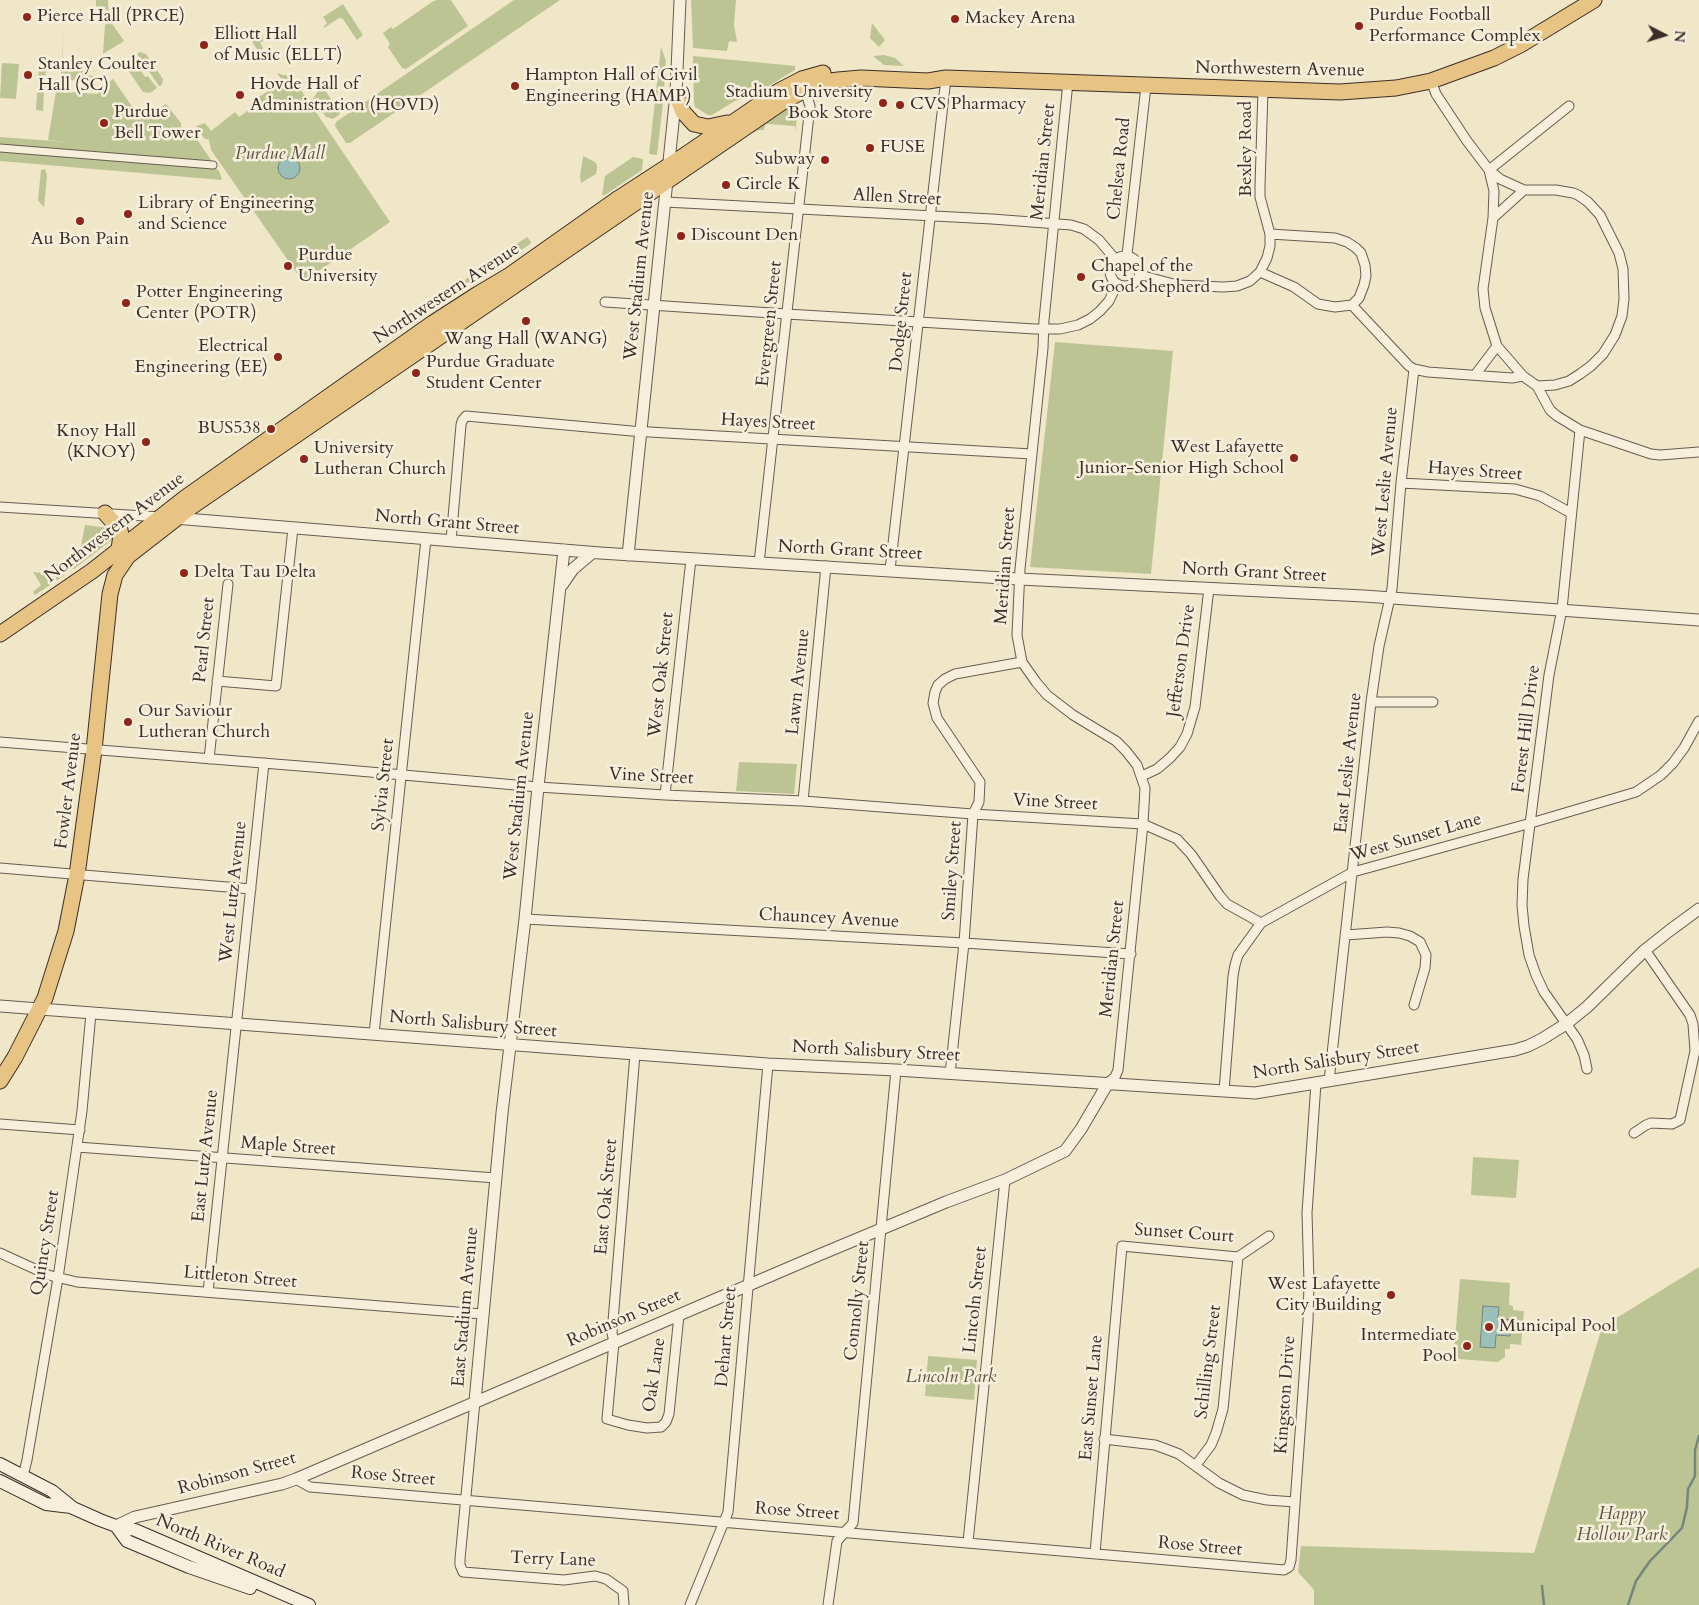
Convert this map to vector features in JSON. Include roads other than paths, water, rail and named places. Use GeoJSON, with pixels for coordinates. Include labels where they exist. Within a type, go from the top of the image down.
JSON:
{"type":"FeatureCollection","features":[{"type":"Feature","properties":{"kind":"main road","name":"Northwestern Avenue"},"geometry":{"type":"LineString","coordinates":[[176,518],[784,102],[824,82],[861,78],[928,81],[946,78],[1263,90],[1364,91],[1396,88],[1431,81],[1494,58],[1594,0]]}},
{"type":"Feature","properties":{"kind":"main road","name":"Northwestern Avenue"},"geometry":{"type":"LineString","coordinates":[[0,634],[92,571],[160,517],[433,323],[510,275],[596,214],[779,91],[819,74],[847,69],[929,72],[946,78]]}},
{"type":"Feature","properties":{"kind":"main road"},"geometry":{"type":"LineString","coordinates":[[676,94],[683,112],[694,124],[708,127],[731,122]]}},
{"type":"Feature","properties":{"kind":"main road"},"geometry":{"type":"LineString","coordinates":[[105,513],[120,530],[120,549]]}},
{"type":"Feature","properties":{"kind":"main road","name":"Fowler Avenue"},"geometry":{"type":"LineString","coordinates":[[0,1081],[39,1009],[66,931],[77,874],[94,750],[110,594],[115,575],[128,556],[176,518]]}},
{"type":"Feature","properties":{"kind":"main road"},"geometry":{"type":"LineString","coordinates":[[92,571],[104,575],[110,594]]}},
{"type":"Feature","properties":{"kind":"main road","name":"North River Road"},"geometry":{"type":"LineString","coordinates":[[0,1464],[52,1492],[73,1508]]}},
{"type":"Feature","properties":{"kind":"main road","name":"North River Road"},"geometry":{"type":"LineString","coordinates":[[0,1481],[46,1504],[73,1508],[116,1526],[135,1530],[310,1605]]}},
{"type":"Feature","properties":{"kind":"main road","name":"North River Road"},"geometry":{"type":"LineString","coordinates":[[116,1526],[128,1541],[189,1567],[243,1585],[289,1605]]}},
{"type":"Feature","properties":{"kind":"street","name":"West Stadium Avenue"},"geometry":{"type":"LineString","coordinates":[[628,554],[676,94],[680,0]]}},
{"type":"Feature","properties":{"kind":"street","name":"Dodge Street"},"geometry":{"type":"LineString","coordinates":[[890,570],[946,78]]}},
{"type":"Feature","properties":{"kind":"street"},"geometry":{"type":"LineString","coordinates":[[1431,81],[1436,94],[1467,141],[1490,170],[1500,179],[1524,190],[1556,190],[1573,193],[1588,202],[1600,215],[1619,253],[1623,269],[1624,299],[1622,316],[1615,335],[1603,354],[1592,366],[1569,381],[1537,386]]}},
{"type":"Feature","properties":{"kind":"street","name":"Meridian Street"},"geometry":{"type":"LineString","coordinates":[[1068,82],[1019,579],[1017,635],[1022,662],[1047,695],[1073,715],[1121,746],[1137,765],[1145,788],[1144,824],[1118,1070],[1115,1077],[1108,1083]]}},
{"type":"Feature","properties":{"kind":"street","name":"Chelsea Road"},"geometry":{"type":"LineString","coordinates":[[1127,255],[1146,86]]}},
{"type":"Feature","properties":{"kind":"street","name":"Evergreen Street"},"geometry":{"type":"LineString","coordinates":[[760,563],[810,106],[805,90]]}},
{"type":"Feature","properties":{"kind":"street","name":"Bexley Road"},"geometry":{"type":"LineString","coordinates":[[1263,90],[1260,197],[1270,234]]}},
{"type":"Feature","properties":{"kind":"street"},"geometry":{"type":"LineString","coordinates":[[1490,170],[1569,106]]}},
{"type":"Feature","properties":{"kind":"street"},"geometry":{"type":"LineString","coordinates":[[0,148],[213,165]]}},
{"type":"Feature","properties":{"kind":"street"},"geometry":{"type":"LineString","coordinates":[[1490,170],[1494,191],[1493,218],[1484,289],[1485,308],[1497,346],[1523,376],[1537,386],[1550,410],[1580,430],[1651,454],[1699,452]]}},
{"type":"Feature","properties":{"kind":"street"},"geometry":{"type":"LineString","coordinates":[[1493,218],[1524,190]]}},
{"type":"Feature","properties":{"kind":"street","name":"Allen Street"},"geometry":{"type":"LineString","coordinates":[[665,202],[1071,225],[1084,229],[1099,240],[1115,259]]}},
{"type":"Feature","properties":{"kind":"street"},"geometry":{"type":"LineString","coordinates":[[1140,275],[1178,284],[1237,286],[1250,281],[1260,272],[1267,258],[1270,234],[1334,238],[1347,242],[1361,253],[1366,276],[1358,298],[1352,305],[1335,307],[1318,304],[1294,287],[1260,272]]}},
{"type":"Feature","properties":{"kind":"street"},"geometry":{"type":"LineString","coordinates":[[1127,255],[1138,262],[1141,271],[1138,280],[1131,285],[1121,286],[1111,277],[1110,272],[1115,259],[1127,255]]}},
{"type":"Feature","properties":{"kind":"street"},"geometry":{"type":"LineString","coordinates":[[605,302],[1044,329],[1067,328],[1090,319],[1100,311],[1117,284]]}},
{"type":"Feature","properties":{"kind":"street"},"geometry":{"type":"LineString","coordinates":[[1352,305],[1409,366],[1414,369],[1428,372],[1512,378],[1523,376]]}},
{"type":"Feature","properties":{"kind":"street"},"geometry":{"type":"LineString","coordinates":[[1475,375],[1497,346]]}},
{"type":"Feature","properties":{"kind":"street","name":"West Leslie Avenue"},"geometry":{"type":"LineString","coordinates":[[1390,598],[1414,369]]}},
{"type":"Feature","properties":{"kind":"street","name":"Hayes Street"},"geometry":{"type":"LineString","coordinates":[[451,541],[462,421],[466,416],[641,432],[1032,454]]}},
{"type":"Feature","properties":{"kind":"street","name":"Forest Hill Drive"},"geometry":{"type":"LineString","coordinates":[[1580,430],[1562,609],[1549,675],[1523,879],[1522,905],[1529,954],[1536,975],[1544,992],[1577,1039],[1584,1055],[1587,1069]]}},
{"type":"Feature","properties":{"kind":"street","name":"Hayes Street"},"geometry":{"type":"LineString","coordinates":[[1401,483],[1515,489],[1540,496],[1571,513]]}},
{"type":"Feature","properties":{"kind":"street","name":"North Grant Street"},"geometry":{"type":"LineString","coordinates":[[0,507],[176,518],[592,553],[1019,579],[1390,598],[1699,620]]}},
{"type":"Feature","properties":{"kind":"street"},"geometry":{"type":"LineString","coordinates":[[217,681],[276,686],[294,528]]}},
{"type":"Feature","properties":{"kind":"street","name":"Sylvia Street"},"geometry":{"type":"LineString","coordinates":[[374,1034],[426,539]]}},
{"type":"Feature","properties":{"kind":"street","name":"West Stadium Avenue"},"geometry":{"type":"LineString","coordinates":[[509,1045],[525,919],[564,550]]}},
{"type":"Feature","properties":{"kind":"street"},"geometry":{"type":"LineString","coordinates":[[560,588],[573,569],[592,553]]}},
{"type":"Feature","properties":{"kind":"street","name":"West Oak Street"},"geometry":{"type":"LineString","coordinates":[[665,795],[691,559]]}},
{"type":"Feature","properties":{"kind":"street","name":"Lawn Avenue"},"geometry":{"type":"LineString","coordinates":[[803,801],[826,566]]}},
{"type":"Feature","properties":{"kind":"street","name":"Pearl Street"},"geometry":{"type":"LineString","coordinates":[[209,759],[228,584]]}},
{"type":"Feature","properties":{"kind":"street","name":"Jefferson Drive"},"geometry":{"type":"LineString","coordinates":[[1142,776],[1157,769],[1170,758],[1180,747],[1187,734],[1195,707],[1209,588]]}},
{"type":"Feature","properties":{"kind":"street","name":"East Leslie Avenue"},"geometry":{"type":"LineString","coordinates":[[1330,1081],[1378,646],[1390,598]]}},
{"type":"Feature","properties":{"kind":"street","name":"Smiley Street"},"geometry":{"type":"LineString","coordinates":[[950,1074],[964,943],[973,814],[979,802],[980,782],[936,718],[933,703],[938,685],[955,674],[1022,662]]}},
{"type":"Feature","properties":{"kind":"street"},"geometry":{"type":"LineString","coordinates":[[1372,702],[1433,702]]}},
{"type":"Feature","properties":{"kind":"street","name":"West Sunset Lane"},"geometry":{"type":"LineString","coordinates":[[1224,1091],[1235,965],[1238,955],[1261,923],[1353,872],[1636,792],[1662,775],[1673,763],[1699,721]]}},
{"type":"Feature","properties":{"kind":"street","name":"Vine Street"},"geometry":{"type":"LineString","coordinates":[[0,742],[264,762],[538,787],[803,801],[973,814],[1144,824],[1177,839],[1191,854],[1227,904],[1261,923]]}},
{"type":"Feature","properties":{"kind":"street","name":"West Lutz Avenue"},"geometry":{"type":"LineString","coordinates":[[237,1024],[264,762]]}},
{"type":"Feature","properties":{"kind":"street"},"geometry":{"type":"LineString","coordinates":[[0,868],[251,889]]}},
{"type":"Feature","properties":{"kind":"street","name":"North Salisbury Street"},"geometry":{"type":"LineString","coordinates":[[0,1006],[768,1064],[896,1070],[1256,1093],[1515,1050],[1542,1039],[1566,1024],[1645,950],[1699,909]]}},
{"type":"Feature","properties":{"kind":"street","name":"Chauncey Avenue"},"geometry":{"type":"LineString","coordinates":[[525,919],[1130,954]]}},
{"type":"Feature","properties":{"kind":"street"},"geometry":{"type":"LineString","coordinates":[[1346,935],[1398,933],[1410,936],[1420,942],[1426,955],[1425,968],[1414,1005]]}},
{"type":"Feature","properties":{"kind":"street"},"geometry":{"type":"LineString","coordinates":[[1634,1134],[1651,1123],[1672,1124],[1680,1120],[1695,1051],[1695,1036],[1690,1015],[1645,950]]}},
{"type":"Feature","properties":{"kind":"street","name":"Quincy Street"},"geometry":{"type":"LineString","coordinates":[[22,1476],[27,1460],[58,1278],[80,1130],[91,1013]]}},
{"type":"Feature","properties":{"kind":"street","name":"East Lutz Avenue"},"geometry":{"type":"LineString","coordinates":[[208,1292],[237,1024]]}},
{"type":"Feature","properties":{"kind":"street","name":"East Stadium Avenue"},"geometry":{"type":"LineString","coordinates":[[463,1572],[460,1559],[509,1045]]}},
{"type":"Feature","properties":{"kind":"street","name":"East Oak Street"},"geometry":{"type":"LineString","coordinates":[[614,1342],[612,1333],[635,1054]]}},
{"type":"Feature","properties":{"kind":"street","name":"Dehart Street"},"geometry":{"type":"LineString","coordinates":[[690,1605],[728,1512],[768,1064]]}},
{"type":"Feature","properties":{"kind":"street","name":"Connolly Street"},"geometry":{"type":"LineString","coordinates":[[828,1605],[837,1541],[853,1524],[896,1070]]}},
{"type":"Feature","properties":{"kind":"street","name":"Robinson Street"},"geometry":{"type":"LineString","coordinates":[[116,1526],[135,1518],[282,1484],[946,1202],[1005,1180],[1065,1151],[1074,1140],[1108,1083]]}},
{"type":"Feature","properties":{"kind":"street","name":"Kingston Drive"},"geometry":{"type":"LineString","coordinates":[[1291,1560],[1308,1321],[1307,1213],[1316,1083]]}},
{"type":"Feature","properties":{"kind":"street"},"geometry":{"type":"LineString","coordinates":[[0,1124],[80,1130]]}},
{"type":"Feature","properties":{"kind":"street","name":"Maple Street"},"geometry":{"type":"LineString","coordinates":[[77,1147],[496,1178]]}},
{"type":"Feature","properties":{"kind":"street","name":"Lincoln Street"},"geometry":{"type":"LineString","coordinates":[[968,1542],[1005,1180]]}},
{"type":"Feature","properties":{"kind":"street","name":"Sunset Court"},"geometry":{"type":"LineString","coordinates":[[1122,1246],[1238,1257],[1268,1236]]}},
{"type":"Feature","properties":{"kind":"street","name":"East Sunset Lane"},"geometry":{"type":"LineString","coordinates":[[1094,1553],[1122,1246]]}},
{"type":"Feature","properties":{"kind":"street","name":"Littleton Street"},"geometry":{"type":"LineString","coordinates":[[0,1253],[48,1275],[77,1282],[482,1314]]}},
{"type":"Feature","properties":{"kind":"street","name":"Schilling Street"},"geometry":{"type":"LineString","coordinates":[[1196,1465],[1211,1445],[1223,1409],[1238,1257]]}},
{"type":"Feature","properties":{"kind":"street","name":"Oak Lane"},"geometry":{"type":"LineString","coordinates":[[614,1342],[608,1419],[647,1428],[661,1427],[666,1422],[669,1414],[678,1315]]}},
{"type":"Feature","properties":{"kind":"street"},"geometry":{"type":"LineString","coordinates":[[1104,1439],[1155,1445],[1179,1454],[1219,1482],[1243,1495],[1267,1500],[1295,1502]]}},
{"type":"Feature","properties":{"kind":"street","name":"Rose Street"},"geometry":{"type":"LineString","coordinates":[[296,1478],[310,1487],[1278,1570],[1284,1570],[1289,1567],[1291,1560]]}},
{"type":"Feature","properties":{"kind":"street","name":"Terry Lane"},"geometry":{"type":"LineString","coordinates":[[463,1572],[564,1580],[595,1576],[606,1578],[623,1591],[624,1605]]}},
{"type":"Feature","properties":{"kind":"water"},"geometry":{"type":"Polygon","coordinates":[[[285,157],[293,157],[300,164],[300,172],[293,179],[285,179],[278,172],[278,164],[285,157]]]}},
{"type":"Feature","properties":{"kind":"water"},"geometry":{"type":"Polygon","coordinates":[[[1483,1306],[1499,1307],[1498,1318],[1511,1320],[1510,1336],[1496,1335],[1495,1348],[1480,1347],[1483,1306]]]}},
{"type":"Feature","properties":{"kind":"waterway"},"geometry":{"type":"LineString","coordinates":[[1628,1605],[1636,1581],[1650,1561],[1682,1528],[1687,1507],[1688,1489],[1695,1476],[1695,1450],[1699,1436]]}},
{"type":"Feature","properties":{"kind":"waterway"},"geometry":{"type":"LineString","coordinates":[[1542,1586],[1544,1605]]}},
{"type":"Feature","properties":{"kind":"place","name":"Pierce Hall (PRCE)"},"geometry":{"type":"Point","coordinates":[27,17]}},
{"type":"Feature","properties":{"kind":"place","name":"Mackey Arena"},"geometry":{"type":"Point","coordinates":[955,19]}},
{"type":"Feature","properties":{"kind":"place","name":"Purdue Football Performance Complex"},"geometry":{"type":"Point","coordinates":[1359,26]}},
{"type":"Feature","properties":{"kind":"place","name":"Elliott Hall of Music (ELLT)"},"geometry":{"type":"Point","coordinates":[204,45]}},
{"type":"Feature","properties":{"kind":"place","name":"Stanley Coulter Hall (SC)"},"geometry":{"type":"Point","coordinates":[28,75]}},
{"type":"Feature","properties":{"kind":"place","name":"Hampton Hall of Civil Engineering (HAMP)"},"geometry":{"type":"Point","coordinates":[515,86]}},
{"type":"Feature","properties":{"kind":"place","name":"Hovde Hall of Administration (HOVD)"},"geometry":{"type":"Point","coordinates":[240,95]}},
{"type":"Feature","properties":{"kind":"place","name":"Stadium University Book Store"},"geometry":{"type":"Point","coordinates":[883,103]}},
{"type":"Feature","properties":{"kind":"place","name":"CVS Pharmacy"},"geometry":{"type":"Point","coordinates":[900,105]}},
{"type":"Feature","properties":{"kind":"place","name":"Purdue Bell Tower"},"geometry":{"type":"Point","coordinates":[104,123]}},
{"type":"Feature","properties":{"kind":"place","name":"FUSE"},"geometry":{"type":"Point","coordinates":[870,148]}},
{"type":"Feature","properties":{"kind":"place","name":"Subway"},"geometry":{"type":"Point","coordinates":[825,160]}},
{"type":"Feature","properties":{"kind":"place","name":"Circle K"},"geometry":{"type":"Point","coordinates":[726,185]}},
{"type":"Feature","properties":{"kind":"place","name":"Library of Engineering and Science"},"geometry":{"type":"Point","coordinates":[128,214]}},
{"type":"Feature","properties":{"kind":"place","name":"Au Bon Pain"},"geometry":{"type":"Point","coordinates":[80,221]}},
{"type":"Feature","properties":{"kind":"place","name":"Discount Den"},"geometry":{"type":"Point","coordinates":[681,236]}},
{"type":"Feature","properties":{"kind":"place","name":"Purdue University"},"geometry":{"type":"Point","coordinates":[288,266]}},
{"type":"Feature","properties":{"kind":"place","name":"Chapel of the Good Shepherd"},"geometry":{"type":"Point","coordinates":[1081,277]}},
{"type":"Feature","properties":{"kind":"place","name":"Potter Engineering Center (POTR)"},"geometry":{"type":"Point","coordinates":[126,303]}},
{"type":"Feature","properties":{"kind":"place","name":"Wang Hall (WANG)"},"geometry":{"type":"Point","coordinates":[526,321]}},
{"type":"Feature","properties":{"kind":"place","name":"Electrical Engineering (EE)"},"geometry":{"type":"Point","coordinates":[278,357]}},
{"type":"Feature","properties":{"kind":"place","name":"Purdue Graduate Student Center"},"geometry":{"type":"Point","coordinates":[416,373]}},
{"type":"Feature","properties":{"kind":"place","name":"BUS538"},"geometry":{"type":"Point","coordinates":[271,429]}},
{"type":"Feature","properties":{"kind":"place","name":"Knoy Hall (KNOY)"},"geometry":{"type":"Point","coordinates":[146,442]}},
{"type":"Feature","properties":{"kind":"place","name":"West Lafayette Junior-Senior High School"},"geometry":{"type":"Point","coordinates":[1294,458]}},
{"type":"Feature","properties":{"kind":"place","name":"University Lutheran Church"},"geometry":{"type":"Point","coordinates":[304,459]}},
{"type":"Feature","properties":{"kind":"place","name":"Delta Tau Delta"},"geometry":{"type":"Point","coordinates":[184,573]}},
{"type":"Feature","properties":{"kind":"place","name":"Our Saviour Lutheran Church"},"geometry":{"type":"Point","coordinates":[128,722]}},
{"type":"Feature","properties":{"kind":"place","name":"West Lafayette City Building"},"geometry":{"type":"Point","coordinates":[1391,1295]}},
{"type":"Feature","properties":{"kind":"place","name":"Municipal Pool"},"geometry":{"type":"Point","coordinates":[1489,1327]}},
{"type":"Feature","properties":{"kind":"place","name":"Intermediate Pool"},"geometry":{"type":"Point","coordinates":[1467,1346]}},
{"type":"Feature","properties":{"kind":"park label","name":"Purdue Mall"},"geometry":{"type":"Point","coordinates":[280,155]}},
{"type":"Feature","properties":{"kind":"park label","name":"Lincoln Park"},"geometry":{"type":"Point","coordinates":[951,1378]}},
{"type":"Feature","properties":{"kind":"park label","name":"Happy Hollow Park"},"geometry":{"type":"Point","coordinates":[1622,1525]}}]}
